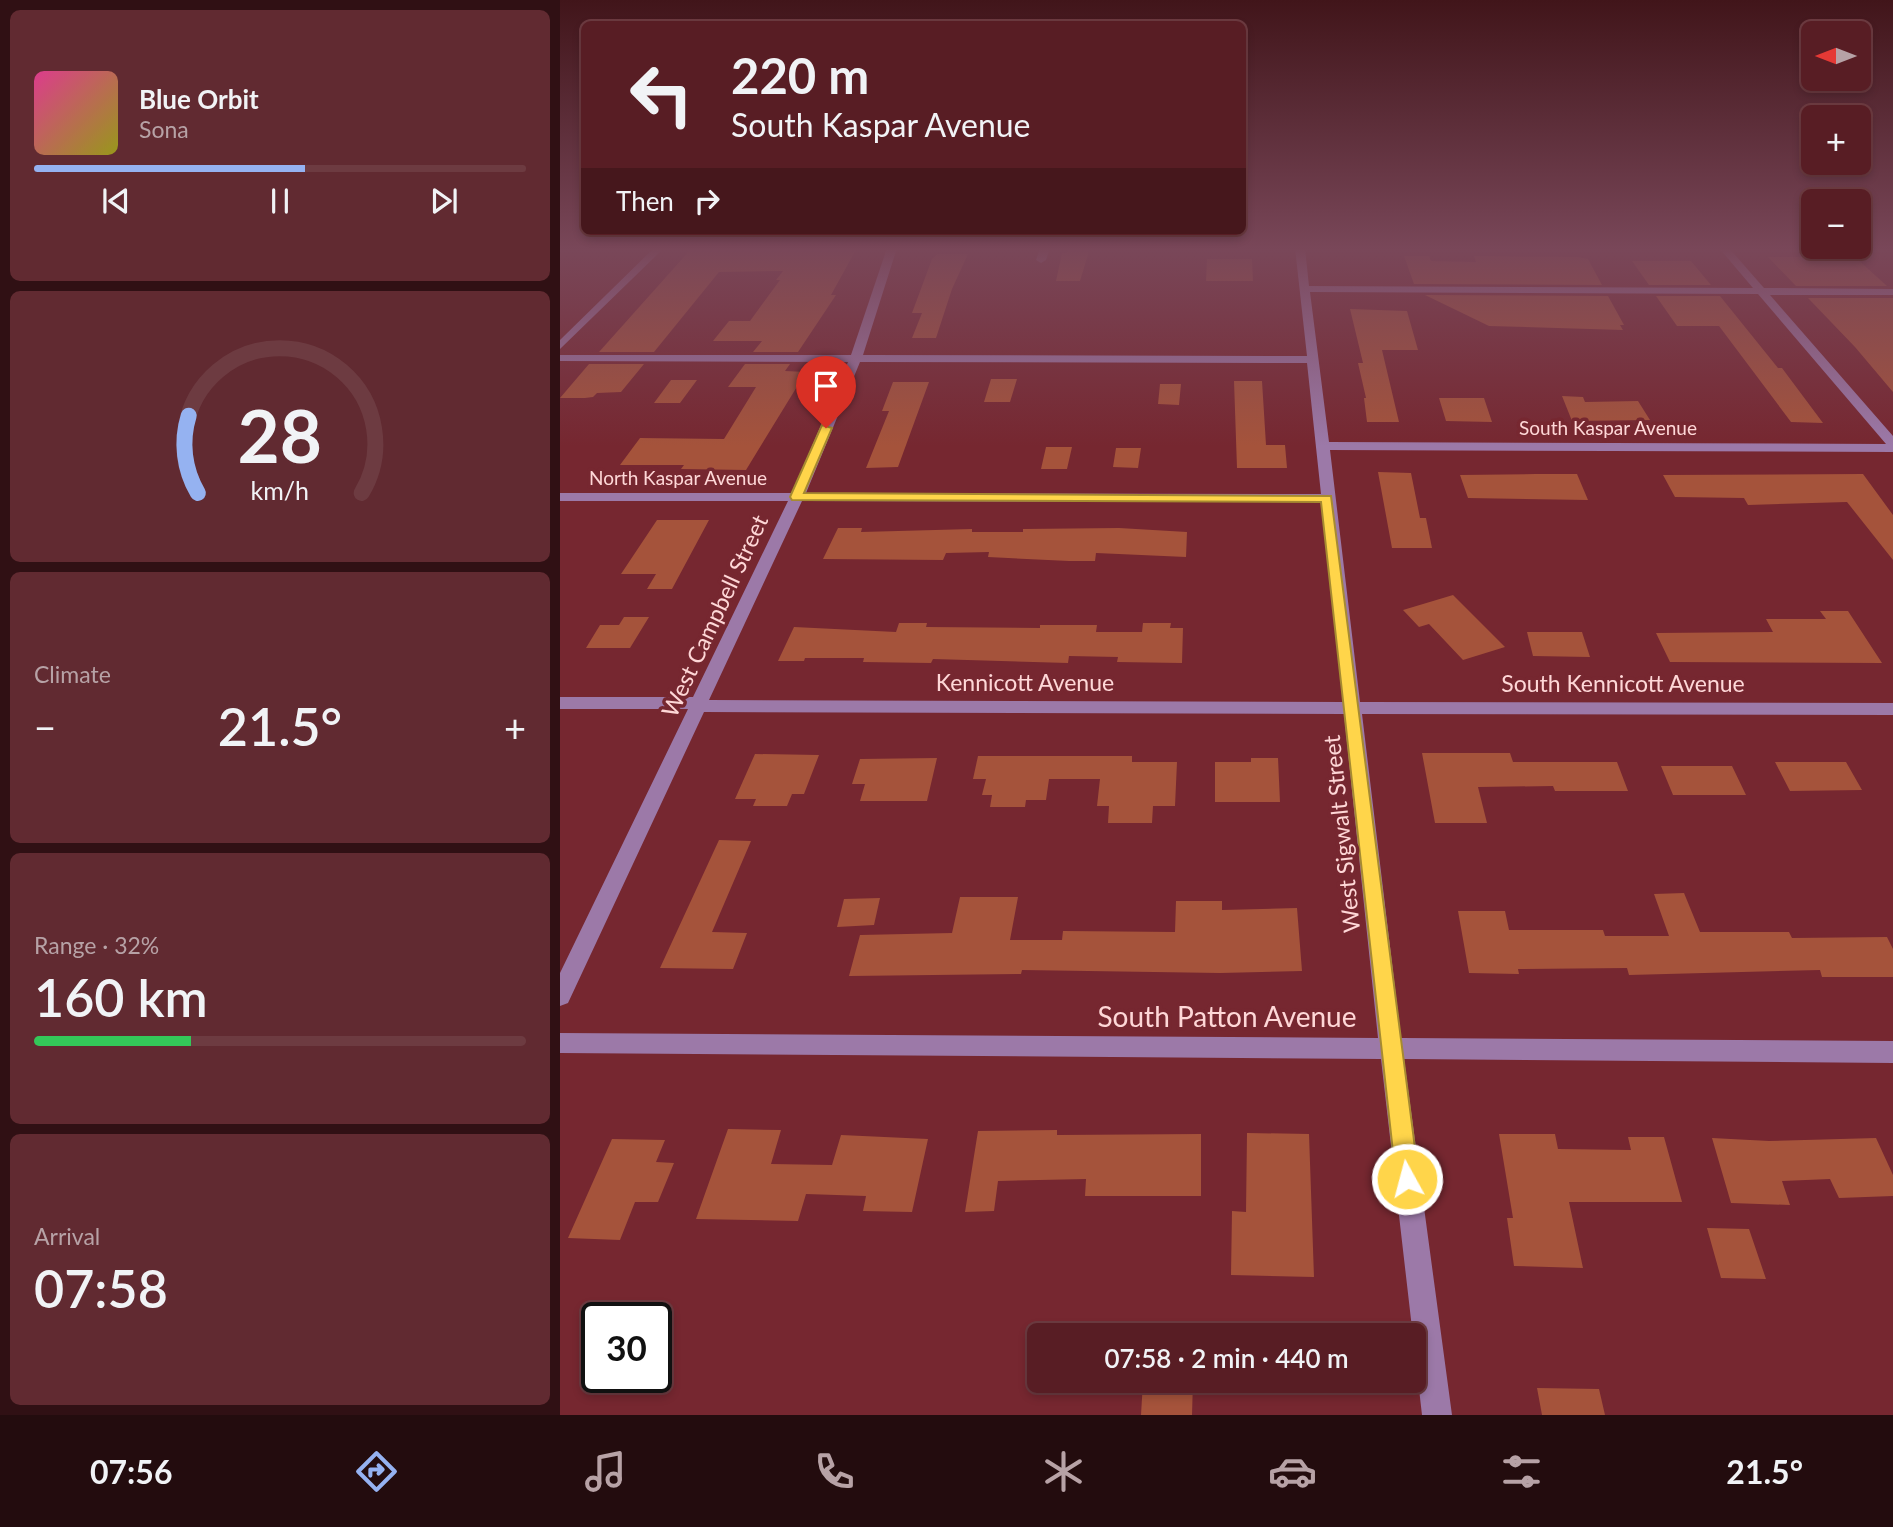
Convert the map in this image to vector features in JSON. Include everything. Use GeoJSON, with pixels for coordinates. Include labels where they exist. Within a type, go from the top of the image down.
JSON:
{"type":"FeatureCollection","features":[{"type":"Feature","properties":{"kind":"street"},"geometry":{"type":"LineString","coordinates":[[560,346],[592,314]]}},
{"type":"Feature","properties":{"kind":"street","name":"West Campbell Street"},"geometry":{"type":"LineString","coordinates":[[560,996],[796,497],[856,358],[870,314]]}},
{"type":"Feature","properties":{"kind":"street","name":"West Sigwalt Street"},"geometry":{"type":"LineString","coordinates":[[1306,314],[1391,1048],[1437,1415]]}},
{"type":"Feature","properties":{"kind":"street"},"geometry":{"type":"LineString","coordinates":[[1780,314],[1893,446]]}},
{"type":"Feature","properties":{"kind":"street"},"geometry":{"type":"LineString","coordinates":[[560,358],[1311,360]]}},
{"type":"Feature","properties":{"kind":"street","name":"South Kaspar Avenue"},"geometry":{"type":"LineString","coordinates":[[1323,446],[1893,446]]}},
{"type":"Feature","properties":{"kind":"street","name":"North Kaspar Avenue"},"geometry":{"type":"LineString","coordinates":[[560,497],[796,497]]}},
{"type":"Feature","properties":{"kind":"street"},"geometry":{"type":"LineString","coordinates":[[796,497],[1327,499]]}},
{"type":"Feature","properties":{"kind":"street","name":"Kennicott Avenue"},"geometry":{"type":"LineString","coordinates":[[560,703],[698,703],[701,706],[1352,708]]}},
{"type":"Feature","properties":{"kind":"street","name":"South Kennicott Avenue"},"geometry":{"type":"LineString","coordinates":[[1352,708],[1893,709]]}},
{"type":"Feature","properties":{"kind":"street","name":"South Patton Avenue"},"geometry":{"type":"LineString","coordinates":[[560,1043],[1893,1052]]}},
{"type":"Feature","properties":{"kind":"building"},"geometry":{"type":"Polygon","coordinates":[[[633,314],[685,314],[654,352],[599,352],[633,314]]]}},
{"type":"Feature","properties":{"kind":"building"},"geometry":{"type":"Polygon","coordinates":[[[755,314],[823,314],[798,352],[753,352],[762,341],[713,341],[729,321],[750,321],[755,314]]]}},
{"type":"Feature","properties":{"kind":"building"},"geometry":{"type":"Polygon","coordinates":[[[922,314],[944,314],[936,338],[912,338],[922,314]]]}},
{"type":"Feature","properties":{"kind":"building"},"geometry":{"type":"Polygon","coordinates":[[[1351,314],[1408,314],[1418,350],[1382,350],[1399,422],[1367,422],[1366,398],[1358,363],[1363,363],[1351,314]]]}},
{"type":"Feature","properties":{"kind":"building"},"geometry":{"type":"Polygon","coordinates":[[[1464,314],[1618,314],[1624,325],[1620,325],[1623,330],[1489,326],[1464,314]]]}},
{"type":"Feature","properties":{"kind":"building"},"geometry":{"type":"Polygon","coordinates":[[[1669,314],[1735,314],[1778,368],[1782,368],[1823,423],[1791,422],[1719,326],[1677,326],[1669,314]]]}},
{"type":"Feature","properties":{"kind":"building"},"geometry":{"type":"Polygon","coordinates":[[[1823,314],[1893,314],[1893,392],[1823,314]]]}},
{"type":"Feature","properties":{"kind":"building"},"geometry":{"type":"Polygon","coordinates":[[[589,364],[644,364],[621,392],[597,393],[593,397],[585,398],[560,398],[589,364]]]}},
{"type":"Feature","properties":{"kind":"building"},"geometry":{"type":"Polygon","coordinates":[[[745,364],[790,364],[785,371],[806,372],[746,470],[681,469],[684,465],[620,465],[640,438],[724,439],[756,387],[728,387],[745,364]]]}},
{"type":"Feature","properties":{"kind":"building"},"geometry":{"type":"Polygon","coordinates":[[[991,379],[1017,379],[1010,402],[984,402],[991,379]]]}},
{"type":"Feature","properties":{"kind":"building"},"geometry":{"type":"Polygon","coordinates":[[[671,380],[697,380],[680,403],[654,403],[671,380]]]}},
{"type":"Feature","properties":{"kind":"building"},"geometry":{"type":"Polygon","coordinates":[[[1234,381],[1262,381],[1266,445],[1285,445],[1287,468],[1237,468],[1234,381]]]}},
{"type":"Feature","properties":{"kind":"building"},"geometry":{"type":"Polygon","coordinates":[[[893,382],[929,382],[898,467],[866,468],[889,411],[882,411],[893,382]]]}},
{"type":"Feature","properties":{"kind":"building"},"geometry":{"type":"Polygon","coordinates":[[[1160,384],[1181,384],[1179,405],[1158,404],[1160,384]]]}},
{"type":"Feature","properties":{"kind":"building"},"geometry":{"type":"Polygon","coordinates":[[[1562,396],[1583,397],[1585,402],[1638,401],[1650,420],[1572,421],[1562,396]]]}},
{"type":"Feature","properties":{"kind":"building"},"geometry":{"type":"Polygon","coordinates":[[[1439,398],[1484,398],[1492,422],[1446,421],[1439,398]]]}},
{"type":"Feature","properties":{"kind":"building"},"geometry":{"type":"Polygon","coordinates":[[[1046,447],[1072,447],[1067,469],[1041,469],[1046,447]]]}},
{"type":"Feature","properties":{"kind":"building"},"geometry":{"type":"Polygon","coordinates":[[[1116,448],[1141,448],[1138,468],[1113,467],[1116,448]]]}},
{"type":"Feature","properties":{"kind":"building"},"geometry":{"type":"Polygon","coordinates":[[[1378,472],[1411,473],[1420,518],[1426,518],[1432,548],[1392,548],[1378,472]]]}},
{"type":"Feature","properties":{"kind":"building"},"geometry":{"type":"Polygon","coordinates":[[[1577,474],[1588,500],[1468,498],[1460,475],[1577,474]]]}},
{"type":"Feature","properties":{"kind":"building"},"geometry":{"type":"Polygon","coordinates":[[[1863,474],[1893,515],[1893,560],[1847,502],[1748,505],[1744,498],[1675,497],[1663,475],[1863,474]]]}},
{"type":"Feature","properties":{"kind":"building"},"geometry":{"type":"Polygon","coordinates":[[[657,520],[709,520],[672,589],[647,589],[656,574],[621,574],[657,520]]]}},
{"type":"Feature","properties":{"kind":"building"},"geometry":{"type":"Polygon","coordinates":[[[838,528],[862,528],[861,532],[972,529],[972,532],[1023,532],[1023,529],[1119,528],[1187,532],[1186,557],[1096,553],[1095,561],[1069,561],[988,557],[989,552],[946,553],[943,560],[823,559],[838,528]]]}},
{"type":"Feature","properties":{"kind":"building"},"geometry":{"type":"Polygon","coordinates":[[[1453,595],[1505,647],[1463,660],[1429,624],[1419,627],[1403,610],[1453,595]]]}},
{"type":"Feature","properties":{"kind":"building"},"geometry":{"type":"Polygon","coordinates":[[[1820,611],[1848,611],[1882,663],[1670,662],[1656,633],[1773,632],[1766,619],[1826,619],[1820,611]]]}},
{"type":"Feature","properties":{"kind":"building"},"geometry":{"type":"Polygon","coordinates":[[[624,617],[649,617],[630,648],[586,648],[600,625],[619,625],[624,617]]]}},
{"type":"Feature","properties":{"kind":"building"},"geometry":{"type":"Polygon","coordinates":[[[899,623],[927,623],[926,627],[1040,628],[1040,625],[1097,625],[1096,632],[1142,632],[1143,623],[1171,623],[1170,628],[1183,628],[1182,663],[1117,662],[1118,657],[1069,656],[1068,663],[933,659],[931,663],[863,662],[864,658],[778,661],[794,627],[896,632],[899,623]]]}},
{"type":"Feature","properties":{"kind":"building"},"geometry":{"type":"Polygon","coordinates":[[[1527,632],[1582,632],[1590,657],[1533,656],[1527,632]]]}},
{"type":"Feature","properties":{"kind":"building"},"geometry":{"type":"Polygon","coordinates":[[[1422,753],[1510,753],[1513,762],[1617,762],[1628,791],[1555,791],[1553,786],[1478,787],[1487,823],[1435,823],[1422,753]]]}},
{"type":"Feature","properties":{"kind":"building"},"geometry":{"type":"Polygon","coordinates":[[[755,754],[819,755],[804,794],[792,794],[787,806],[753,806],[756,799],[735,799],[755,754]]]}},
{"type":"Feature","properties":{"kind":"building"},"geometry":{"type":"Polygon","coordinates":[[[978,756],[1132,756],[1132,762],[1177,762],[1175,806],[1153,806],[1152,823],[1108,823],[1109,806],[1097,806],[1100,779],[1049,779],[1046,800],[1026,800],[1025,807],[990,807],[992,795],[982,795],[986,779],[973,779],[978,756]]]}},
{"type":"Feature","properties":{"kind":"building"},"geometry":{"type":"Polygon","coordinates":[[[937,758],[927,801],[860,801],[865,784],[852,784],[860,759],[937,758]]]}},
{"type":"Feature","properties":{"kind":"building"},"geometry":{"type":"Polygon","coordinates":[[[1251,758],[1278,758],[1280,802],[1215,802],[1215,762],[1251,762],[1251,758]]]}},
{"type":"Feature","properties":{"kind":"building"},"geometry":{"type":"Polygon","coordinates":[[[1775,762],[1846,762],[1862,790],[1790,791],[1775,762]]]}},
{"type":"Feature","properties":{"kind":"building"},"geometry":{"type":"Polygon","coordinates":[[[1661,766],[1732,766],[1746,795],[1673,795],[1661,766]]]}},
{"type":"Feature","properties":{"kind":"building"},"geometry":{"type":"Polygon","coordinates":[[[719,840],[751,841],[712,932],[747,933],[733,969],[660,968],[719,840]]]}},
{"type":"Feature","properties":{"kind":"building"},"geometry":{"type":"Polygon","coordinates":[[[1684,893],[1700,932],[1789,932],[1792,938],[1887,937],[1893,949],[1893,977],[1822,977],[1820,970],[1629,975],[1627,968],[1518,969],[1519,974],[1469,973],[1458,911],[1505,911],[1509,930],[1603,930],[1605,936],[1669,936],[1654,894],[1684,893]]]}},
{"type":"Feature","properties":{"kind":"building"},"geometry":{"type":"Polygon","coordinates":[[[960,897],[1018,897],[1010,940],[1062,940],[1063,931],[1175,932],[1176,901],[1222,901],[1222,910],[1297,908],[1302,971],[1220,973],[1022,970],[1021,974],[849,976],[860,935],[952,933],[960,897]]]}},
{"type":"Feature","properties":{"kind":"building"},"geometry":{"type":"Polygon","coordinates":[[[880,898],[874,925],[837,927],[844,899],[880,898]]]}},
{"type":"Feature","properties":{"kind":"building"},"geometry":{"type":"Polygon","coordinates":[[[728,1129],[781,1130],[771,1164],[832,1165],[841,1135],[928,1139],[912,1212],[863,1211],[866,1196],[806,1194],[798,1221],[696,1219],[728,1129]]]}},
{"type":"Feature","properties":{"kind":"building"},"geometry":{"type":"Polygon","coordinates":[[[1057,1130],[1057,1135],[1201,1134],[1201,1196],[1085,1196],[1086,1179],[998,1181],[994,1211],[965,1212],[978,1131],[1057,1130]]]}},
{"type":"Feature","properties":{"kind":"building"},"geometry":{"type":"Polygon","coordinates":[[[1247,1133],[1309,1134],[1314,1277],[1231,1275],[1232,1211],[1246,1212],[1247,1133]]]}},
{"type":"Feature","properties":{"kind":"building"},"geometry":{"type":"Polygon","coordinates":[[[1499,1134],[1555,1134],[1558,1149],[1631,1150],[1628,1137],[1664,1137],[1682,1202],[1569,1202],[1583,1268],[1514,1266],[1507,1218],[1513,1218],[1499,1134]]]}},
{"type":"Feature","properties":{"kind":"building"},"geometry":{"type":"Polygon","coordinates":[[[1712,1138],[1769,1141],[1876,1138],[1893,1175],[1893,1196],[1839,1198],[1830,1179],[1782,1181],[1790,1205],[1731,1203],[1712,1138]]]}},
{"type":"Feature","properties":{"kind":"building"},"geometry":{"type":"Polygon","coordinates":[[[612,1139],[665,1140],[656,1162],[674,1163],[658,1202],[635,1202],[620,1240],[568,1238],[612,1139]]]}},
{"type":"Feature","properties":{"kind":"building"},"geometry":{"type":"Polygon","coordinates":[[[1707,1228],[1749,1229],[1766,1279],[1721,1278],[1707,1228]]]}},
{"type":"Feature","properties":{"kind":"building"},"geometry":{"type":"Polygon","coordinates":[[[1537,1388],[1599,1389],[1605,1415],[1542,1415],[1537,1388]]]}},
{"type":"Feature","properties":{"kind":"building"},"geometry":{"type":"Polygon","coordinates":[[[1142,1393],[1193,1393],[1192,1415],[1141,1415],[1142,1393]]]}},
{"type":"Feature","properties":{"kind":"route"},"geometry":{"type":"LineString","coordinates":[[826,428],[796,497],[1327,499],[1407,1179]]}}]}
